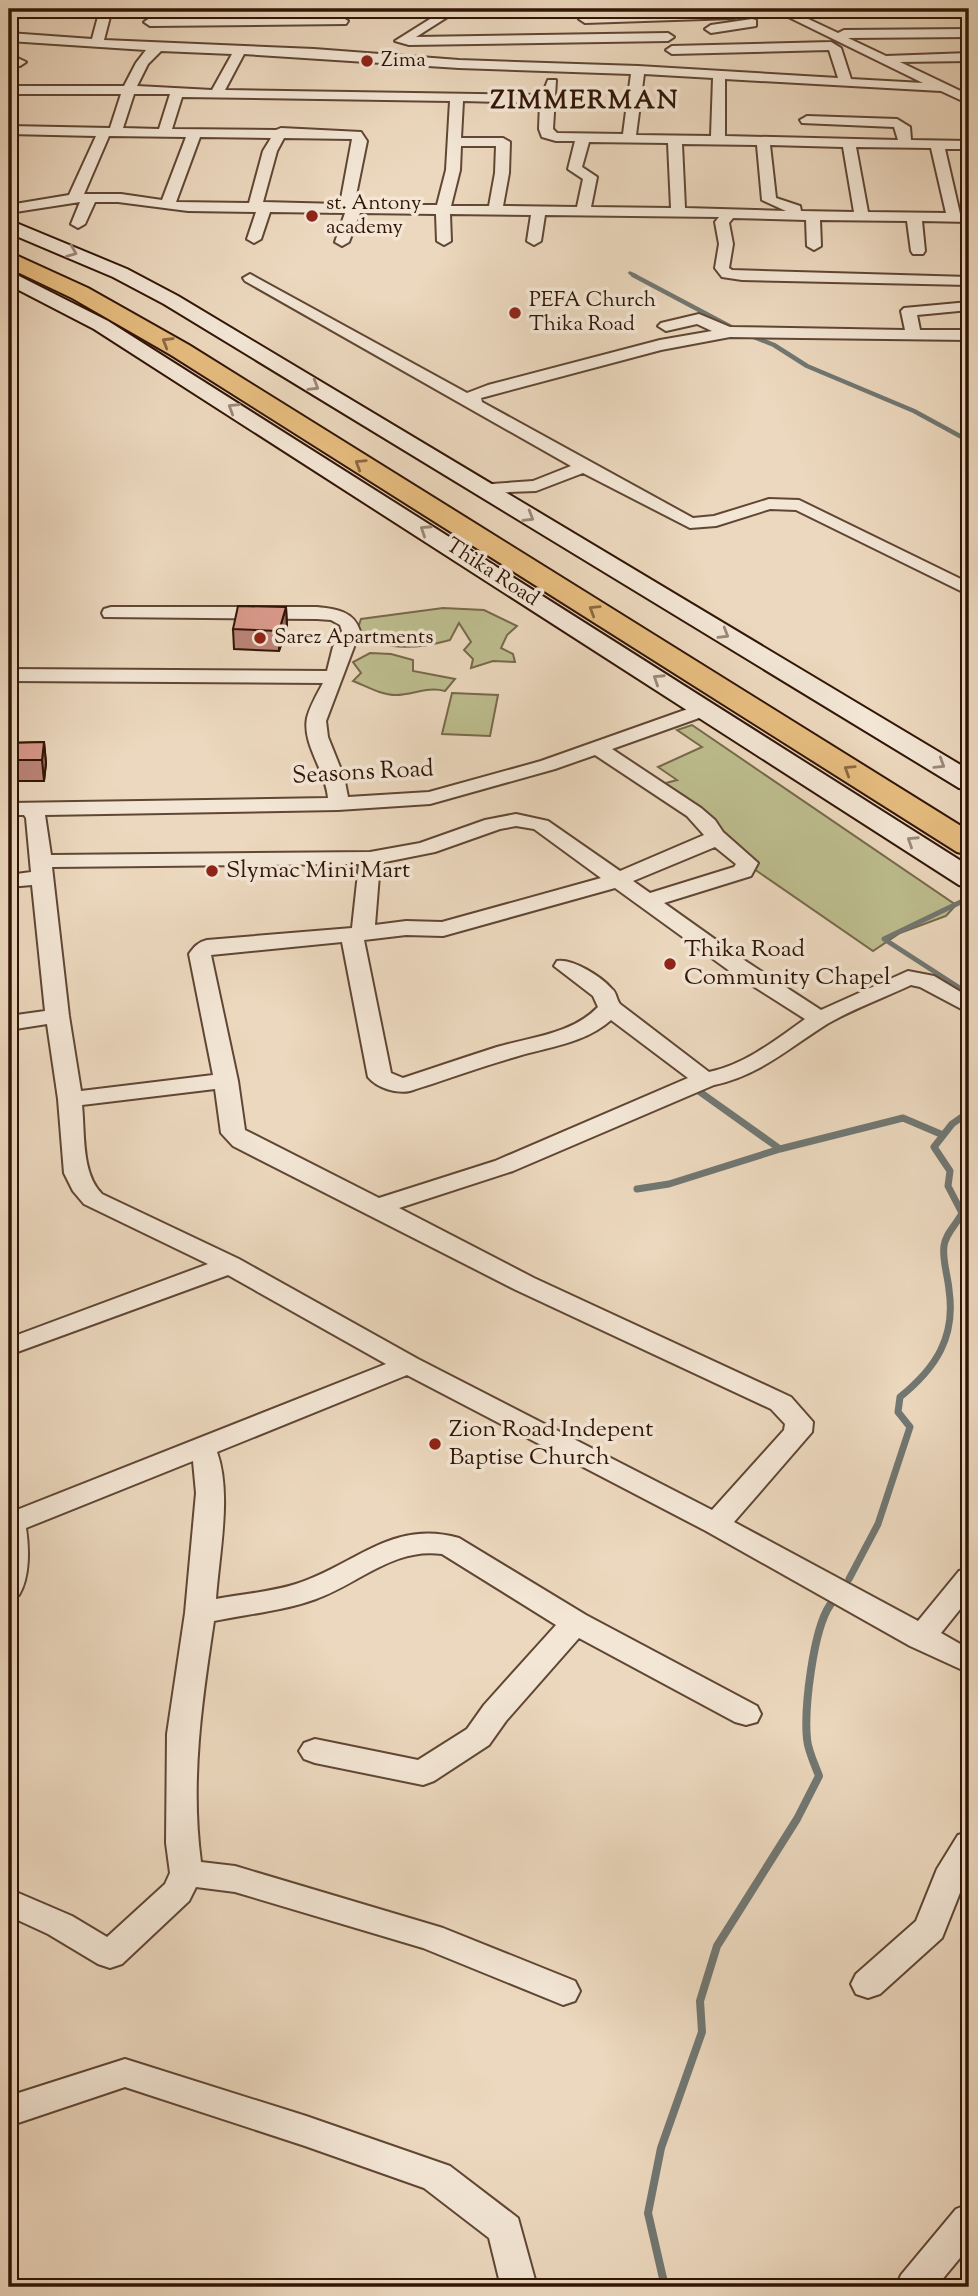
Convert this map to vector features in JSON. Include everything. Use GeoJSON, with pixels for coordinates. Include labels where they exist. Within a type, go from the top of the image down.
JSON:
{"type":"FeatureCollection","features":[{"type":"Feature","properties":{"kind":"highway","name":"Thika Road"},"geometry":{"type":"LineString","coordinates":[[9,241],[108,286],[214,347],[969,815]]}},
{"type":"Feature","properties":{"kind":"highway","name":"Thika Road"},"geometry":{"type":"LineString","coordinates":[[9,259],[79,293],[180,350],[969,845]]}},
{"type":"Feature","properties":{"kind":"main road"},"geometry":{"type":"LineString","coordinates":[[9,226],[108,267],[171,300],[969,782]]}},
{"type":"Feature","properties":{"kind":"main road","name":"Thika Road"},"geometry":{"type":"LineString","coordinates":[[9,277],[101,325],[969,879]]}},
{"type":"Feature","properties":{"kind":"street"},"geometry":{"type":"LineString","coordinates":[[97,43],[106,9]]}},
{"type":"Feature","properties":{"kind":"street"},"geometry":{"type":"LineString","coordinates":[[75,198],[152,46],[151,9]]}},
{"type":"Feature","properties":{"kind":"street"},"geometry":{"type":"LineString","coordinates":[[387,58],[398,42],[454,9]]}},
{"type":"Feature","properties":{"kind":"street"},"geometry":{"type":"LineString","coordinates":[[556,25],[587,20],[724,12],[775,17],[969,13]]}},
{"type":"Feature","properties":{"kind":"street"},"geometry":{"type":"LineString","coordinates":[[150,22],[344,15],[350,41]]}},
{"type":"Feature","properties":{"kind":"street"},"geometry":{"type":"LineString","coordinates":[[678,38],[775,17],[834,34],[969,100]]}},
{"type":"Feature","properties":{"kind":"street"},"geometry":{"type":"LineString","coordinates":[[587,20],[587,39]]}},
{"type":"Feature","properties":{"kind":"street"},"geometry":{"type":"LineString","coordinates":[[423,27],[449,26]]}},
{"type":"Feature","properties":{"kind":"street"},"geometry":{"type":"LineString","coordinates":[[834,34],[969,33]]}},
{"type":"Feature","properties":{"kind":"street"},"geometry":{"type":"LineString","coordinates":[[398,42],[678,38],[831,47],[835,48],[846,83]]}},
{"type":"Feature","properties":{"kind":"street"},"geometry":{"type":"LineString","coordinates":[[678,38],[684,74]]}},
{"type":"Feature","properties":{"kind":"street"},"geometry":{"type":"LineString","coordinates":[[11,39],[240,50],[312,58],[387,58],[469,84],[547,99]]}},
{"type":"Feature","properties":{"kind":"street"},"geometry":{"type":"LineString","coordinates":[[217,93],[240,50]]}},
{"type":"Feature","properties":{"kind":"street"},"geometry":{"type":"LineString","coordinates":[[887,59],[969,57]]}},
{"type":"Feature","properties":{"kind":"street"},"geometry":{"type":"LineString","coordinates":[[554,68],[547,99],[547,134],[583,138],[969,145]]}},
{"type":"Feature","properties":{"kind":"street"},"geometry":{"type":"LineString","coordinates":[[9,130],[281,132],[469,84],[554,68],[638,70],[846,83],[942,86],[969,82]]}},
{"type":"Feature","properties":{"kind":"street"},"geometry":{"type":"LineString","coordinates":[[629,139],[638,70]]}},
{"type":"Feature","properties":{"kind":"street"},"geometry":{"type":"LineString","coordinates":[[718,141],[719,76]]}},
{"type":"Feature","properties":{"kind":"street"},"geometry":{"type":"LineString","coordinates":[[800,81],[807,120],[807,142]]}},
{"type":"Feature","properties":{"kind":"street"},"geometry":{"type":"LineString","coordinates":[[444,241],[443,209],[469,84]]}},
{"type":"Feature","properties":{"kind":"street"},"geometry":{"type":"LineString","coordinates":[[9,90],[217,93],[302,88],[353,115],[360,137],[350,209],[342,242]]}},
{"type":"Feature","properties":{"kind":"street"},"geometry":{"type":"LineString","coordinates":[[164,133],[177,91]]}},
{"type":"Feature","properties":{"kind":"street"},"geometry":{"type":"LineString","coordinates":[[807,120],[897,123],[903,127],[905,144]]}},
{"type":"Feature","properties":{"kind":"street"},"geometry":{"type":"LineString","coordinates":[[168,204],[195,132]]}},
{"type":"Feature","properties":{"kind":"street"},"geometry":{"type":"LineString","coordinates":[[254,239],[270,151],[281,132]]}},
{"type":"Feature","properties":{"kind":"street"},"geometry":{"type":"LineString","coordinates":[[583,138],[575,169],[590,177],[583,211]]}},
{"type":"Feature","properties":{"kind":"street"},"geometry":{"type":"LineString","coordinates":[[675,140],[678,212]]}},
{"type":"Feature","properties":{"kind":"street"},"geometry":{"type":"LineString","coordinates":[[763,141],[769,200],[808,215]]}},
{"type":"Feature","properties":{"kind":"street"},"geometry":{"type":"LineString","coordinates":[[455,142],[503,142],[502,173],[495,211]]}},
{"type":"Feature","properties":{"kind":"street"},"geometry":{"type":"LineString","coordinates":[[849,143],[862,216]]}},
{"type":"Feature","properties":{"kind":"street"},"geometry":{"type":"LineString","coordinates":[[9,209],[75,198],[121,198],[125,201],[180,206],[495,211],[539,209],[962,218],[937,145]]}},
{"type":"Feature","properties":{"kind":"street"},"geometry":{"type":"LineString","coordinates":[[78,224],[88,200],[93,198]]}},
{"type":"Feature","properties":{"kind":"street"},"geometry":{"type":"LineString","coordinates":[[534,241],[539,209]]}},
{"type":"Feature","properties":{"kind":"street"},"geometry":{"type":"LineString","coordinates":[[736,213],[724,217],[722,222],[726,244],[722,268],[727,274],[969,281]]}},
{"type":"Feature","properties":{"kind":"street"},"geometry":{"type":"LineString","coordinates":[[808,215],[814,246]]}},
{"type":"Feature","properties":{"kind":"street"},"geometry":{"type":"LineString","coordinates":[[914,217],[918,251]]}},
{"type":"Feature","properties":{"kind":"street"},"geometry":{"type":"LineString","coordinates":[[250,278],[472,401],[584,467],[690,523],[716,521],[769,505],[799,505],[969,590]]}},
{"type":"Feature","properties":{"kind":"street"},"geometry":{"type":"LineString","coordinates":[[913,333],[909,311],[969,306]]}},
{"type":"Feature","properties":{"kind":"street"},"geometry":{"type":"LineString","coordinates":[[666,326],[699,319],[728,332]]}},
{"type":"Feature","properties":{"kind":"street"},"geometry":{"type":"LineString","coordinates":[[472,401],[473,396],[479,393],[552,371],[728,332],[752,330],[969,335]]}},
{"type":"Feature","properties":{"kind":"street"},"geometry":{"type":"LineString","coordinates":[[483,489],[536,486],[584,467]]}},
{"type":"Feature","properties":{"kind":"street"},"geometry":{"type":"LineString","coordinates":[[111,613],[336,615],[346,620],[351,631],[342,642],[335,677],[321,705],[316,735],[336,778],[338,804]]}},
{"type":"Feature","properties":{"kind":"street"},"geometry":{"type":"LineString","coordinates":[[9,674],[335,677]]}},
{"type":"Feature","properties":{"kind":"street","name":"Seasons Road"},"geometry":{"type":"LineString","coordinates":[[19,808],[338,804],[430,798],[493,782],[706,709]]}},
{"type":"Feature","properties":{"kind":"street"},"geometry":{"type":"LineString","coordinates":[[596,747],[694,812],[708,824],[715,836],[747,863],[743,871],[648,901]]}},
{"type":"Feature","properties":{"kind":"street"},"geometry":{"type":"LineString","coordinates":[[493,782],[485,796],[484,805],[493,821]]}},
{"type":"Feature","properties":{"kind":"street"},"geometry":{"type":"LineString","coordinates":[[19,808],[36,817],[57,1016],[70,1099],[76,1173],[85,1191],[116,1212],[230,1265],[408,1364],[716,1524],[969,1662]]}},
{"type":"Feature","properties":{"kind":"street"},"geometry":{"type":"LineString","coordinates":[[9,881],[42,869],[370,858],[406,853],[444,842],[493,821],[514,819],[541,825],[615,881],[820,1019]]}},
{"type":"Feature","properties":{"kind":"street"},"geometry":{"type":"LineString","coordinates":[[715,836],[709,842],[615,881],[443,929],[406,928],[220,945],[202,950],[200,954],[226,1081],[230,1122],[233,1133],[242,1141],[525,1284],[781,1403],[799,1422],[798,1432],[716,1524]]}},
{"type":"Feature","properties":{"kind":"street"},"geometry":{"type":"LineString","coordinates":[[370,858],[358,933],[380,1077],[394,1085],[402,1086],[513,1050],[550,1042],[597,1022],[610,1008]]}},
{"type":"Feature","properties":{"kind":"street"},"geometry":{"type":"LineString","coordinates":[[565,966],[604,993],[610,1008],[705,1080]]}},
{"type":"Feature","properties":{"kind":"street"},"geometry":{"type":"LineString","coordinates":[[377,1207],[504,1166],[705,1080],[727,1075],[780,1048],[820,1019],[908,978],[926,981],[969,1006]]}},
{"type":"Feature","properties":{"kind":"street"},"geometry":{"type":"LineString","coordinates":[[9,1023],[57,1016]]}},
{"type":"Feature","properties":{"kind":"street"},"geometry":{"type":"LineString","coordinates":[[70,1099],[226,1081]]}},
{"type":"Feature","properties":{"kind":"street"},"geometry":{"type":"LineString","coordinates":[[9,1347],[230,1265]]}},
{"type":"Feature","properties":{"kind":"street"},"geometry":{"type":"LineString","coordinates":[[9,1588],[15,1545],[10,1524],[408,1364]]}},
{"type":"Feature","properties":{"kind":"street"},"geometry":{"type":"LineString","coordinates":[[9,1902],[61,1925],[110,1955],[169,1900],[186,1873],[182,1843],[182,1734],[200,1613],[210,1493],[209,1468],[201,1446]]}},
{"type":"Feature","properties":{"kind":"street"},"geometry":{"type":"LineString","coordinates":[[200,1613],[306,1591],[384,1552],[421,1540],[433,1540],[449,1545],[575,1623],[746,1714]]}},
{"type":"Feature","properties":{"kind":"street"},"geometry":{"type":"LineString","coordinates":[[922,1638],[969,1578]]}},
{"type":"Feature","properties":{"kind":"street"},"geometry":{"type":"LineString","coordinates":[[315,1751],[424,1773],[478,1737],[495,1713],[575,1623]]}},
{"type":"Feature","properties":{"kind":"street"},"geometry":{"type":"LineString","coordinates":[[868,1984],[930,1928],[953,1869],[969,1844]]}},
{"type":"Feature","properties":{"kind":"street"},"geometry":{"type":"LineString","coordinates":[[186,1873],[236,1879],[431,1937],[562,1991]]}},
{"type":"Feature","properties":{"kind":"street"},"geometry":{"type":"LineString","coordinates":[[9,2112],[125,2073],[306,2131],[437,2177],[505,2230],[519,2287]]}},
{"type":"Feature","properties":{"kind":"street"},"geometry":{"type":"LineString","coordinates":[[914,2287],[969,2220]]}},
{"type":"Feature","properties":{"kind":"green space"},"geometry":{"type":"Polygon","coordinates":[[[443,608],[484,610],[517,626],[507,635],[501,648],[513,654],[515,662],[493,661],[471,668],[473,659],[464,650],[471,642],[459,623],[450,640],[414,647],[378,643],[357,631],[361,619],[443,608]]]}},
{"type":"Feature","properties":{"kind":"green space"},"geometry":{"type":"Polygon","coordinates":[[[370,653],[391,654],[413,660],[413,671],[455,679],[445,691],[432,690],[402,695],[379,692],[353,681],[361,673],[353,662],[370,653]]]}},
{"type":"Feature","properties":{"kind":"green space"},"geometry":{"type":"Polygon","coordinates":[[[452,693],[498,695],[490,736],[442,734],[452,693]]]}},
{"type":"Feature","properties":{"kind":"green space"},"geometry":{"type":"Polygon","coordinates":[[[692,725],[956,905],[946,916],[900,933],[873,951],[725,849],[662,784],[677,780],[658,767],[702,747],[677,730],[692,725]]]}},
{"type":"Feature","properties":{"kind":"building"},"geometry":{"type":"Polygon","coordinates":[[[238,606],[286,607],[279,631],[233,629],[238,606]]]}},
{"type":"Feature","properties":{"kind":"building"},"geometry":{"type":"Polygon","coordinates":[[[44,742],[42,760],[9,760],[9,743],[44,742]]]}},
{"type":"Feature","properties":{"kind":"waterway"},"geometry":{"type":"LineString","coordinates":[[630,273],[636,276]]}},
{"type":"Feature","properties":{"kind":"waterway"},"geometry":{"type":"LineString","coordinates":[[633,275],[733,328]]}},
{"type":"Feature","properties":{"kind":"waterway"},"geometry":{"type":"LineString","coordinates":[[749,335],[774,345],[807,366],[914,411],[969,441]]}},
{"type":"Feature","properties":{"kind":"waterway"},"geometry":{"type":"LineString","coordinates":[[969,898],[884,939],[969,994]]}},
{"type":"Feature","properties":{"kind":"waterway"},"geometry":{"type":"LineString","coordinates":[[693,1087],[780,1149]]}},
{"type":"Feature","properties":{"kind":"waterway"},"geometry":{"type":"LineString","coordinates":[[849,1579],[878,1524],[910,1427],[898,1412],[900,1397],[924,1375],[941,1350],[946,1337],[950,1307],[944,1246],[962,1213],[948,1186],[950,1171],[934,1147],[952,1124],[969,1112]]}},
{"type":"Feature","properties":{"kind":"waterway"},"geometry":{"type":"LineString","coordinates":[[780,1149],[903,1118],[943,1135]]}},
{"type":"Feature","properties":{"kind":"waterway"},"geometry":{"type":"LineString","coordinates":[[637,1189],[669,1184],[780,1149]]}},
{"type":"Feature","properties":{"kind":"waterway"},"geometry":{"type":"LineString","coordinates":[[829,1607],[832,1603]]}},
{"type":"Feature","properties":{"kind":"waterway"},"geometry":{"type":"LineString","coordinates":[[665,2287],[648,2213],[661,2148],[702,2032],[700,2001],[717,1946],[797,1819],[819,1776],[808,1744],[807,1709],[814,1650],[829,1607]]}},
{"type":"Feature","properties":{"kind":"place","name":"Zima"},"geometry":{"type":"Point","coordinates":[367,61]}},
{"type":"Feature","properties":{"kind":"place","name":"st. Antony academy"},"geometry":{"type":"Point","coordinates":[312,216]}},
{"type":"Feature","properties":{"kind":"place","name":"PEFA Church Thika Road"},"geometry":{"type":"Point","coordinates":[515,313]}},
{"type":"Feature","properties":{"kind":"place","name":"Sarez Apartments"},"geometry":{"type":"Point","coordinates":[260,638]}},
{"type":"Feature","properties":{"kind":"place","name":"Slymac Mini Mart"},"geometry":{"type":"Point","coordinates":[212,871]}},
{"type":"Feature","properties":{"kind":"place","name":"Thika Road Community Chapel"},"geometry":{"type":"Point","coordinates":[670,964]}},
{"type":"Feature","properties":{"kind":"place","name":"Zion Road Indepent Baptise Church"},"geometry":{"type":"Point","coordinates":[435,1444]}},
{"type":"Feature","properties":{"kind":"district","name":"ZIMMERMAN"},"geometry":{"type":"Point","coordinates":[585,101]}}]}
